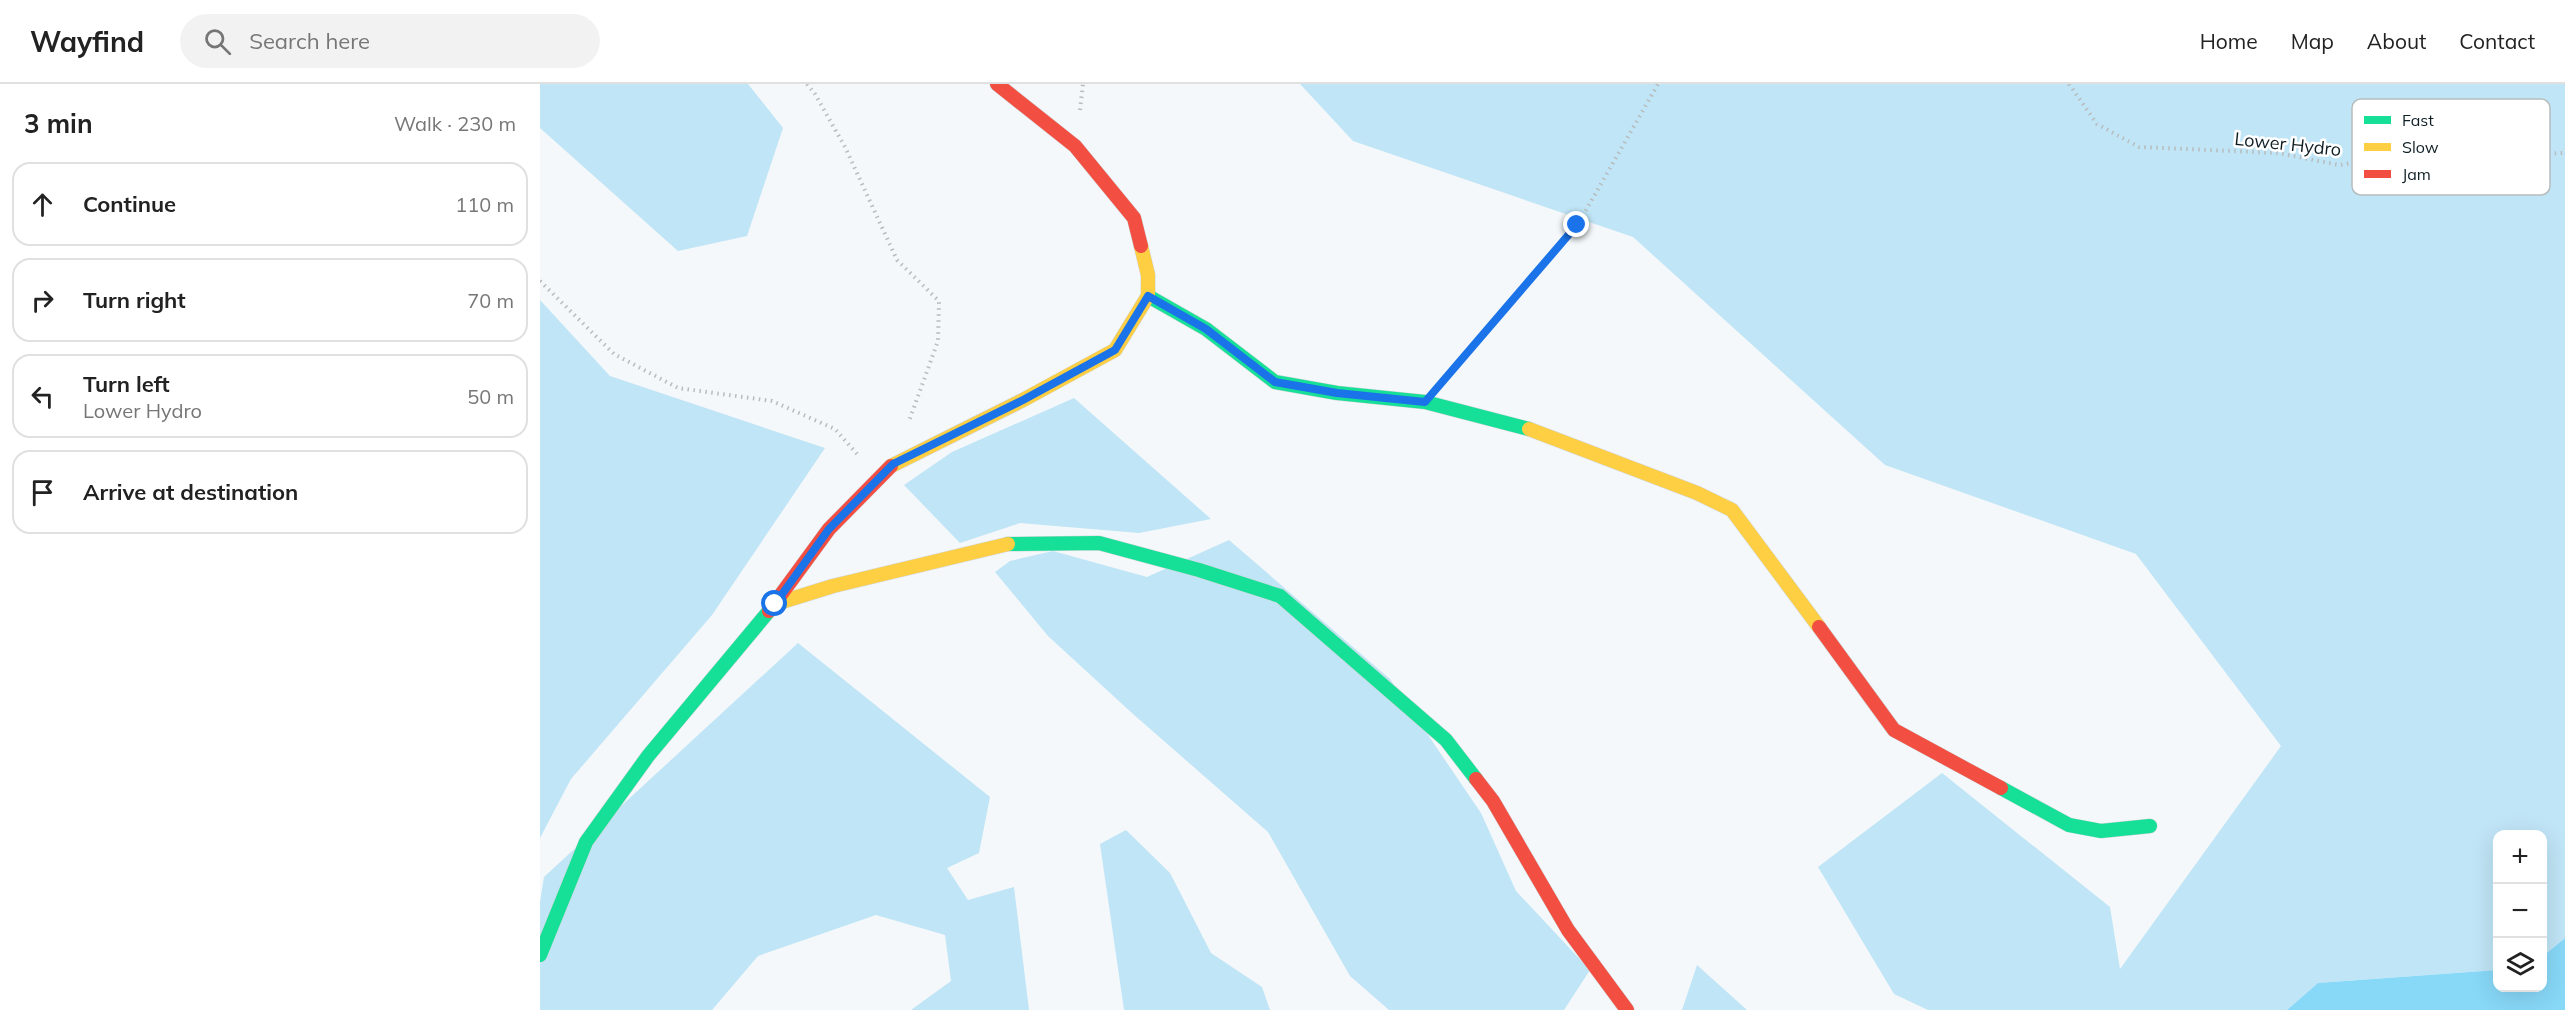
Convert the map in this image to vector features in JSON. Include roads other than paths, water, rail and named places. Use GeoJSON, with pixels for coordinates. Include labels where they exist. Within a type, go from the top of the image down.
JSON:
{"type":"FeatureCollection","features":[{"type":"Feature","properties":{"kind":"street"},"geometry":{"type":"LineString","coordinates":[[540,955],[586,842],[648,756],[775,604],[829,529],[893,464],[1023,400],[1115,350],[1148,296],[1148,275],[1134,218],[1075,146],[997,84]]}},
{"type":"Feature","properties":{"kind":"street"},"geometry":{"type":"LineString","coordinates":[[1148,296],[1206,329],[1275,382],[1337,393],[1425,402],[1528,429],[1697,493],[1732,510],[1894,730],[2069,825],[2101,831],[2150,826]]}},
{"type":"Feature","properties":{"kind":"street"},"geometry":{"type":"LineString","coordinates":[[775,604],[833,586],[1002,544],[1099,543],[1199,570],[1280,596],[1446,741],[1492,801],[1568,930],[1627,1010]]}},
{"type":"Feature","properties":{"kind":"water"},"geometry":{"type":"Polygon","coordinates":[[[2565,938],[2565,1010],[2287,1010],[2318,983],[2493,970],[2493,992],[2547,992],[2547,953],[2565,938]]]}}]}
